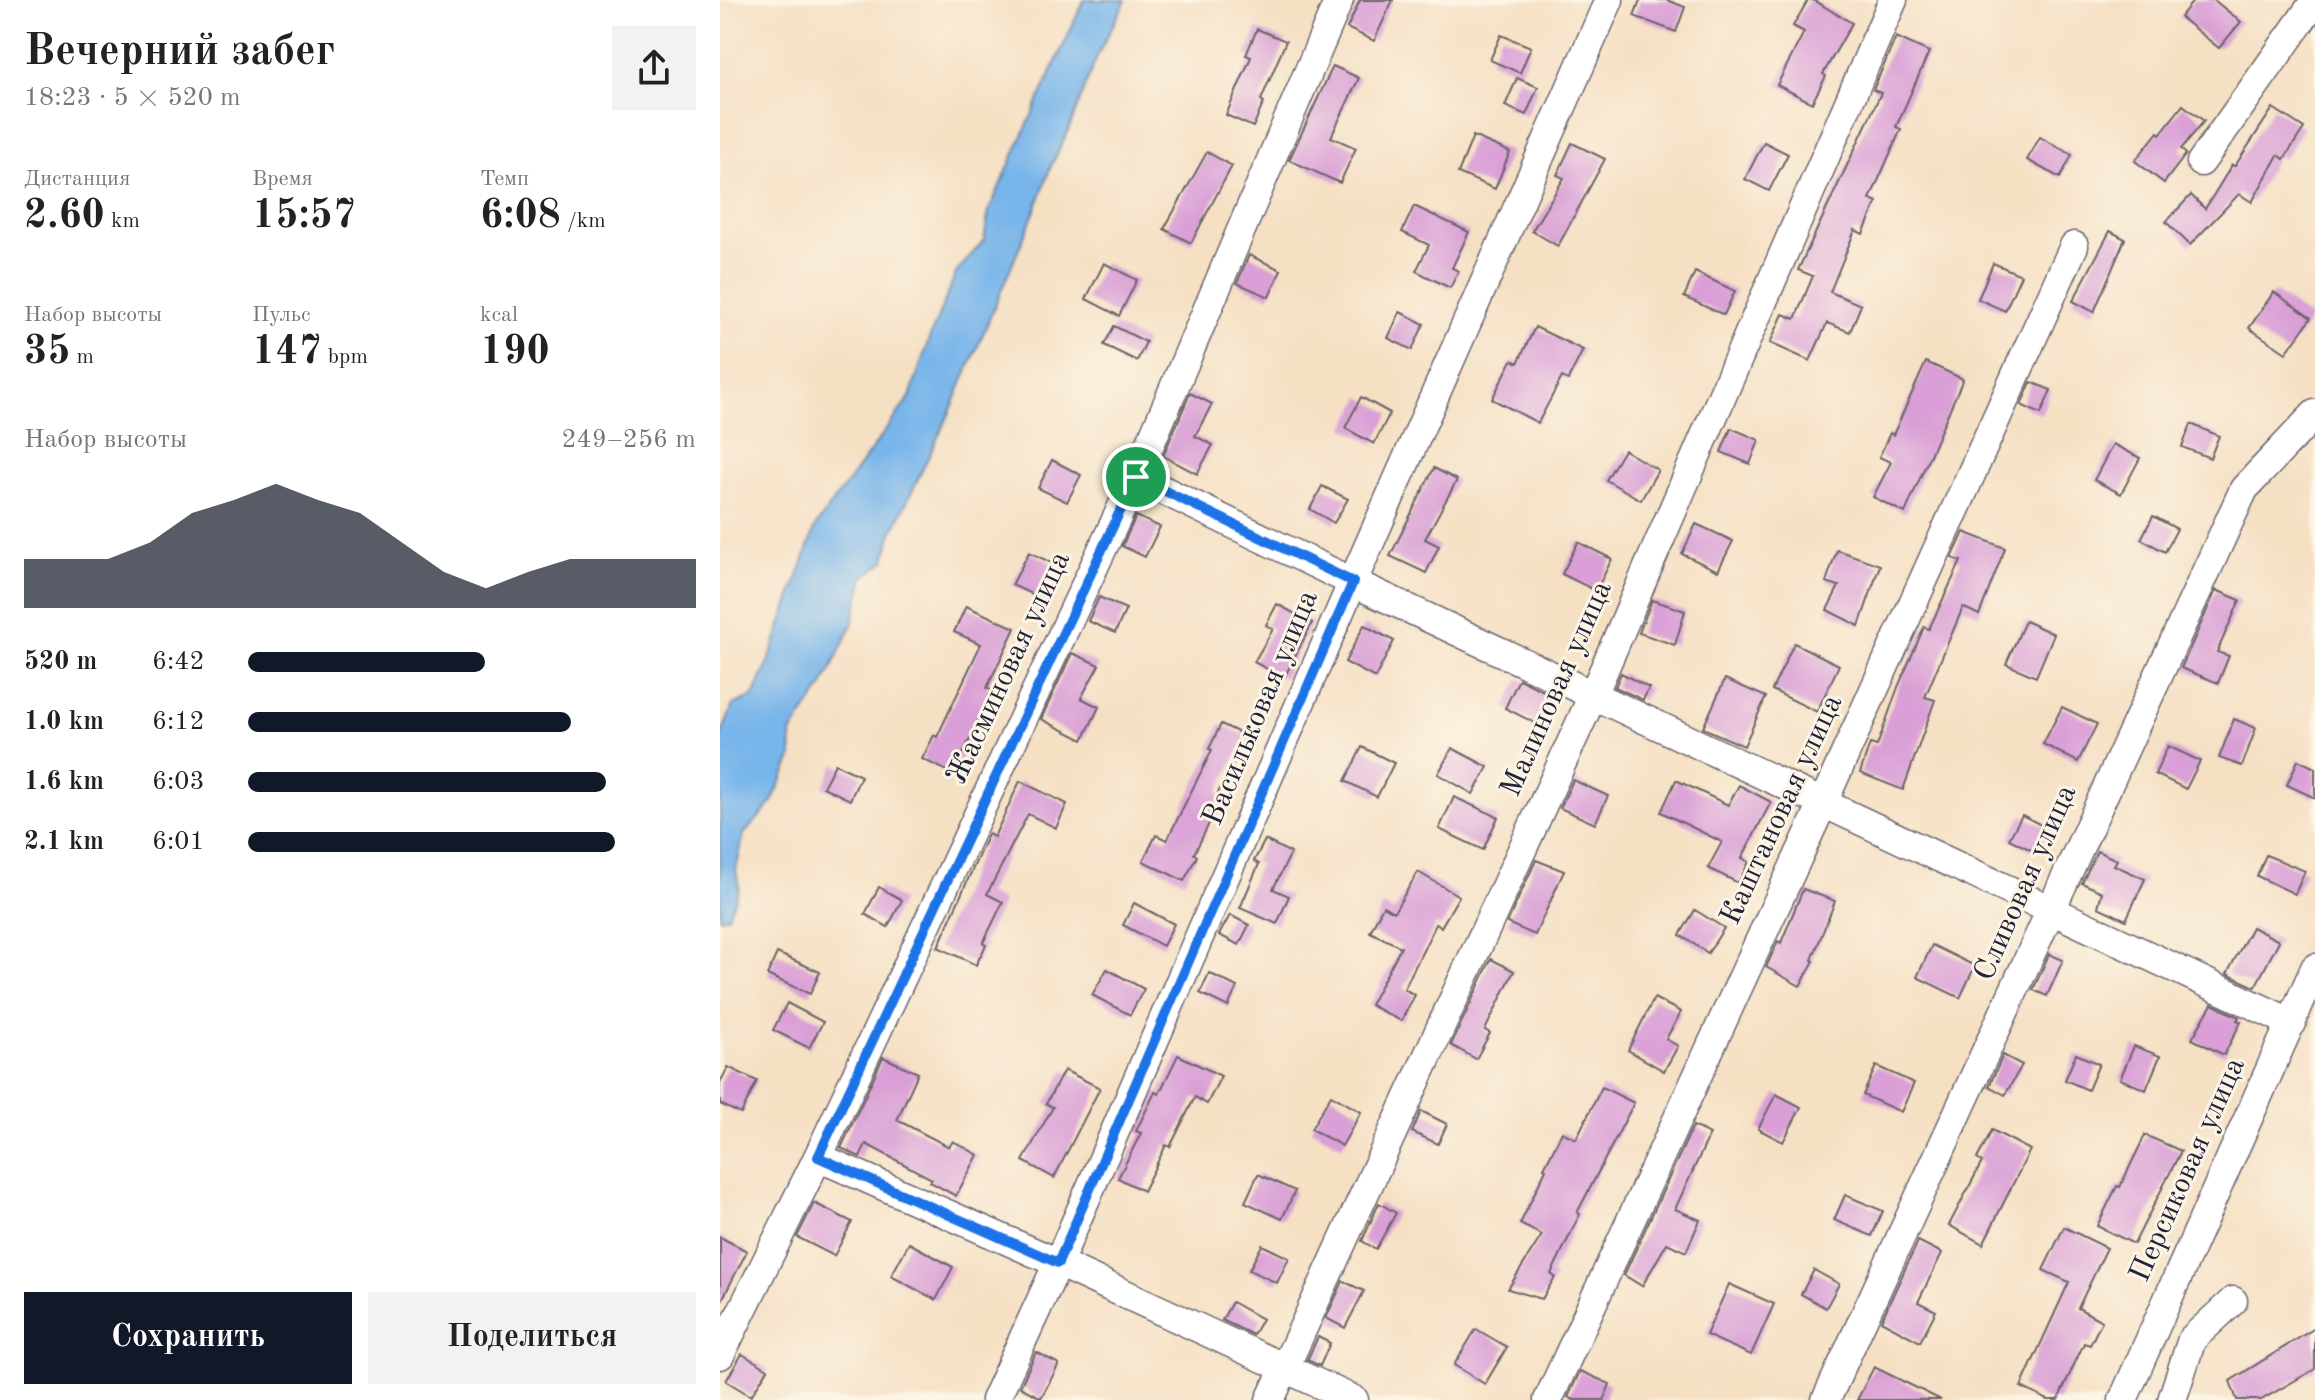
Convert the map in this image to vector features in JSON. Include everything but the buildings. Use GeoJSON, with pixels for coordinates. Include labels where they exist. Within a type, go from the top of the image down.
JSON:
{"type":"FeatureCollection","features":[{"type":"Feature","properties":{"kind":"street","name":"Жасминовая улица"},"geometry":{"type":"LineString","coordinates":[[720,1355],[818,1157],[1136,477],[1339,0]]}},
{"type":"Feature","properties":{"kind":"street","name":"Васильковая улица"},"geometry":{"type":"LineString","coordinates":[[995,1400],[1058,1263],[1609,0]]}},
{"type":"Feature","properties":{"kind":"street","name":"Малиновая улица"},"geometry":{"type":"LineString","coordinates":[[1270,1400],[1593,695],[1893,0]]}},
{"type":"Feature","properties":{"kind":"street"},"geometry":{"type":"LineString","coordinates":[[2201,162],[2315,1]]}},
{"type":"Feature","properties":{"kind":"street","name":"Каштановая улица"},"geometry":{"type":"LineString","coordinates":[[1548,1400],[1823,803],[2074,246]]}},
{"type":"Feature","properties":{"kind":"street","name":"Сливовая улица"},"geometry":{"type":"LineString","coordinates":[[1826,1400],[2244,489],[2315,414]]}},
{"type":"Feature","properties":{"kind":"street"},"geometry":{"type":"LineString","coordinates":[[1136,477],[2292,1023]]}},
{"type":"Feature","properties":{"kind":"street","name":"Персиковая улица"},"geometry":{"type":"LineString","coordinates":[[2123,1400],[2315,968]]}},
{"type":"Feature","properties":{"kind":"street"},"geometry":{"type":"LineString","coordinates":[[818,1157],[1058,1263],[1354,1400]]}},
{"type":"Feature","properties":{"kind":"street"},"geometry":{"type":"LineString","coordinates":[[2172,1400],[2192,1339],[2233,1301]]}},
{"type":"Feature","properties":{"kind":"water"},"geometry":{"type":"Polygon","coordinates":[[[1084,0],[1126,0],[1098,54],[950,412],[891,535],[885,561],[864,577],[852,625],[823,686],[791,733],[792,758],[771,804],[744,834],[736,870],[739,888],[728,916],[720,918],[720,739],[733,705],[754,696],[815,527],[910,397],[956,273],[984,240],[989,210],[1084,0]]]}},
{"type":"Feature","properties":{"kind":"route"},"geometry":{"type":"LineString","coordinates":[[1136,477],[1353,582],[1058,1263],[818,1157],[1136,477]]}}]}
